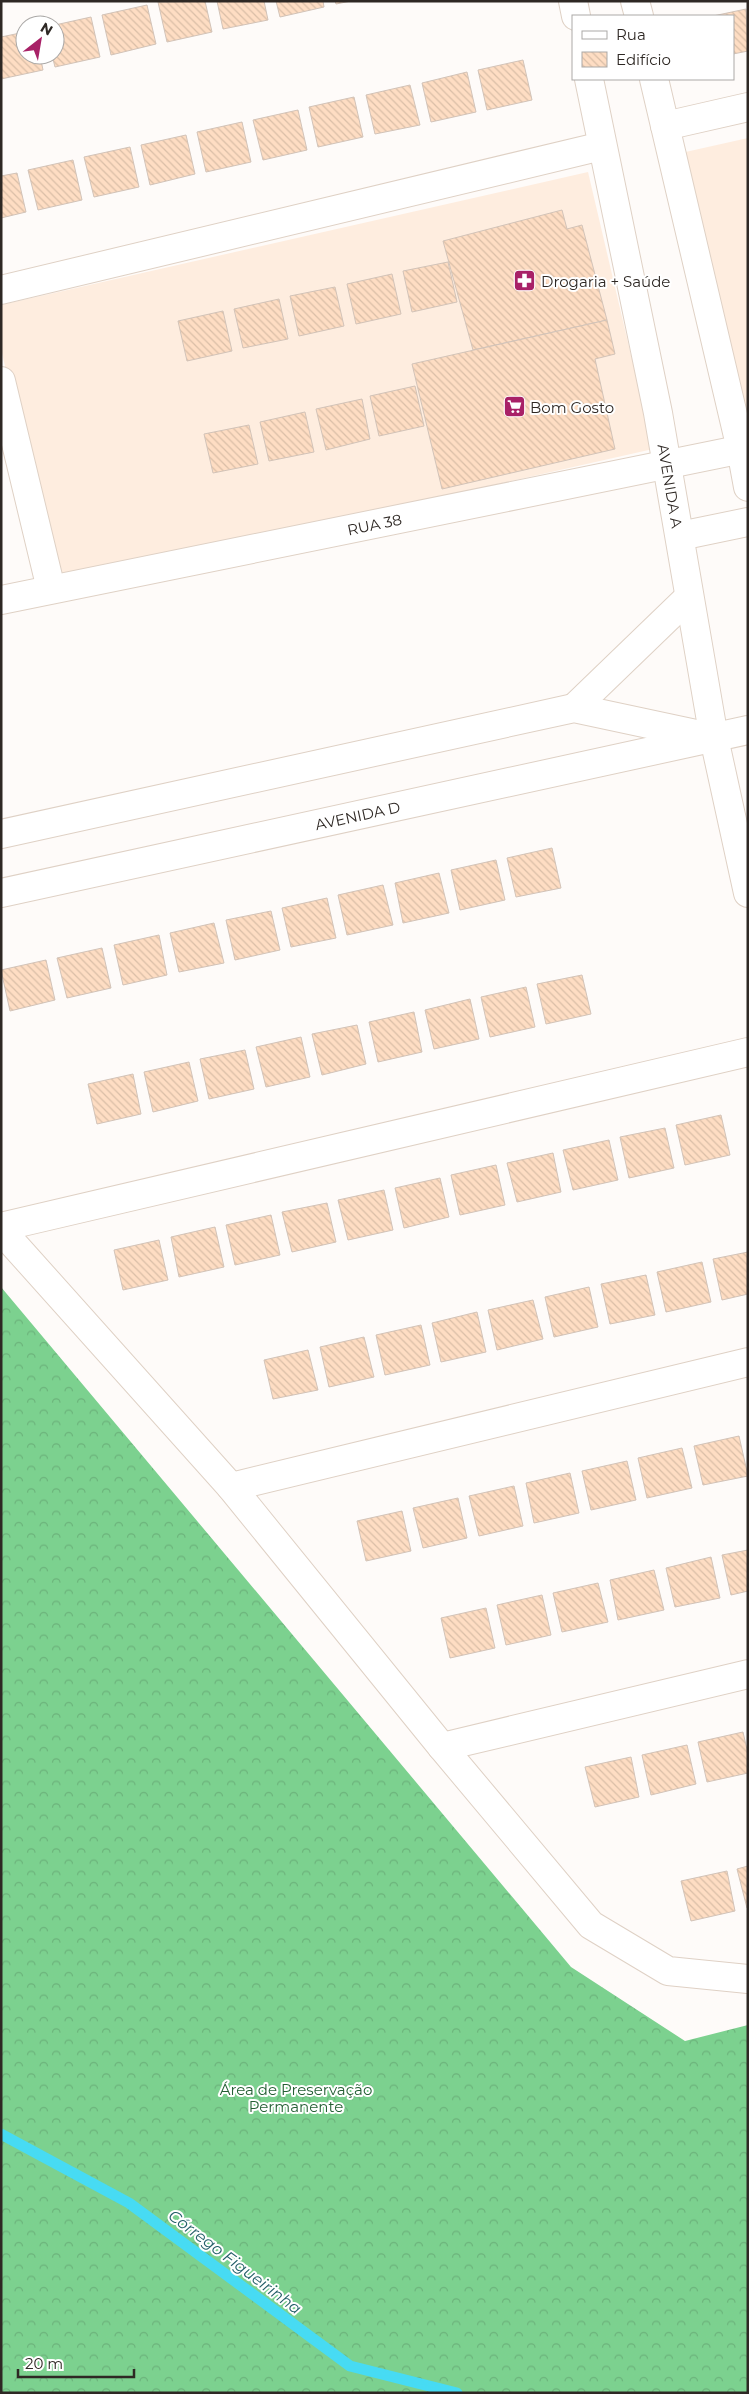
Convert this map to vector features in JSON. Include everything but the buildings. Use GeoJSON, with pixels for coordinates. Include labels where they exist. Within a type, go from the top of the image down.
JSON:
{"type":"FeatureCollection","features":[{"type":"Feature","properties":{"kind":"street"},"geometry":{"type":"LineString","coordinates":[[573,1],[576,15]]}},
{"type":"Feature","properties":{"kind":"street"},"geometry":{"type":"LineString","coordinates":[[635,1],[639,15]]}},
{"type":"Feature","properties":{"kind":"street","name":"AVENIDA A"},"geometry":{"type":"LineString","coordinates":[[589,80],[658,413],[714,738],[748,893]]}},
{"type":"Feature","properties":{"kind":"street"},"geometry":{"type":"LineString","coordinates":[[654,80],[744,449],[748,487]]}},
{"type":"Feature","properties":{"kind":"street"},"geometry":{"type":"LineString","coordinates":[[665,126],[748,107]]}},
{"type":"Feature","properties":{"kind":"street"},"geometry":{"type":"LineString","coordinates":[[1,290],[602,146]]}},
{"type":"Feature","properties":{"kind":"street"},"geometry":{"type":"LineString","coordinates":[[1,382],[51,589]]}},
{"type":"Feature","properties":{"kind":"street","name":"RUA 38"},"geometry":{"type":"LineString","coordinates":[[1,600],[744,449]]}},
{"type":"Feature","properties":{"kind":"street"},"geometry":{"type":"LineString","coordinates":[[680,536],[748,522]]}},
{"type":"Feature","properties":{"kind":"street"},"geometry":{"type":"LineString","coordinates":[[574,708],[689,597]]}},
{"type":"Feature","properties":{"kind":"street","name":"AVENIDA D"},"geometry":{"type":"LineString","coordinates":[[1,834],[574,708],[714,738]]}},
{"type":"Feature","properties":{"kind":"street","name":"AVENIDA D"},"geometry":{"type":"LineString","coordinates":[[1,893],[748,730]]}},
{"type":"Feature","properties":{"kind":"street"},"geometry":{"type":"LineString","coordinates":[[748,1052],[1,1228],[231,1487],[442,1747],[591,1925],[668,1971],[748,1979]]}},
{"type":"Feature","properties":{"kind":"street"},"geometry":{"type":"LineString","coordinates":[[231,1487],[748,1362]]}},
{"type":"Feature","properties":{"kind":"street"},"geometry":{"type":"LineString","coordinates":[[442,1747],[748,1674]]}},
{"type":"Feature","properties":{"kind":"shaded area"},"geometry":{"type":"Polygon","coordinates":[[[748,138],[748,429],[681,153],[748,138]]]}},
{"type":"Feature","properties":{"kind":"shaded area"},"geometry":{"type":"Polygon","coordinates":[[[588,172],[653,449],[56,584],[1,349],[1,305],[588,172]]]}},
{"type":"Feature","properties":{"kind":"green space","name":"Área de Preservação Permanente"},"geometry":{"type":"Polygon","coordinates":[[[1,1287],[571,1967],[685,2041],[748,2025],[748,2393],[1,2393],[1,1287]]]}},
{"type":"Feature","properties":{"kind":"waterway","name":"Córrego Figueirinha"},"geometry":{"type":"LineString","coordinates":[[1,2134],[129,2203],[350,2366],[457,2393]]}},
{"type":"Feature","properties":{"kind":"place","name":"Drogaria + Saúde"},"geometry":{"type":"Point","coordinates":[525,281]}},
{"type":"Feature","properties":{"kind":"place","name":"Bom Gosto"},"geometry":{"type":"Point","coordinates":[514,407]}}]}
